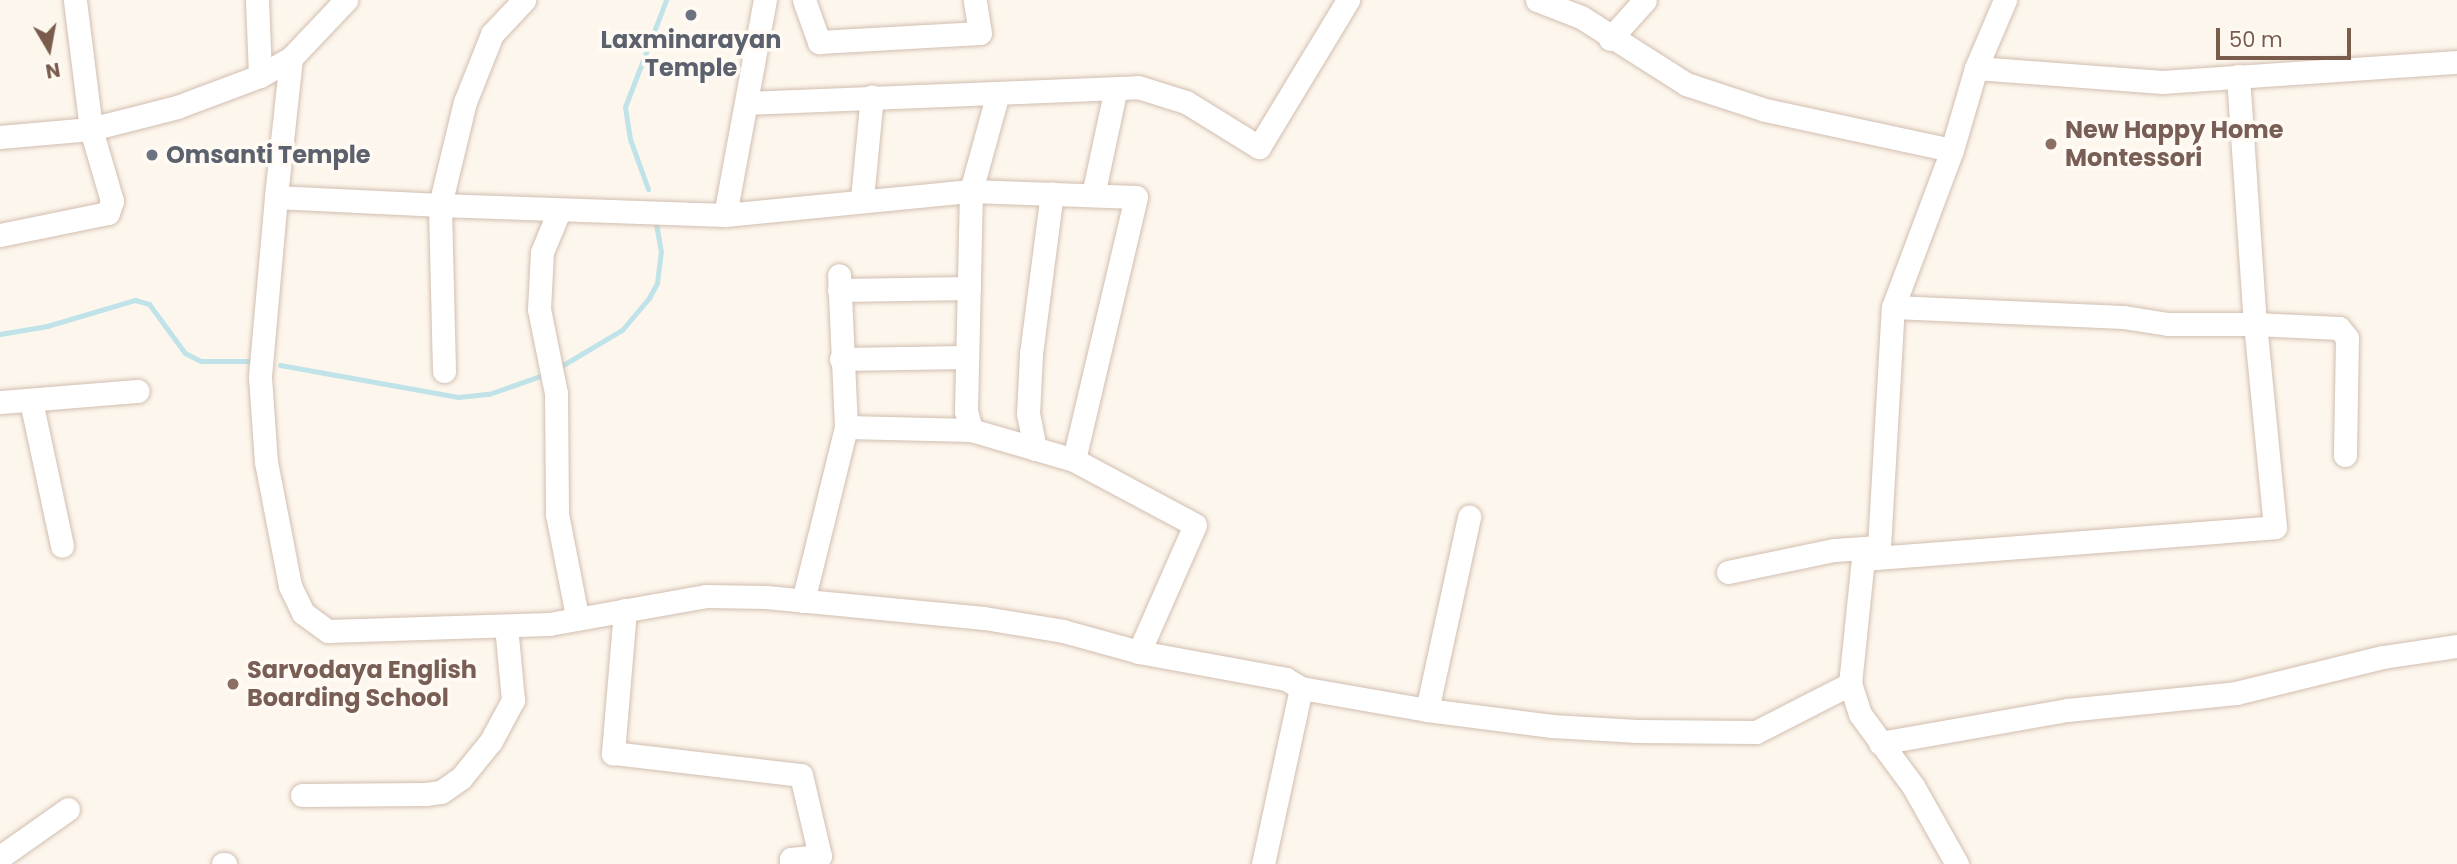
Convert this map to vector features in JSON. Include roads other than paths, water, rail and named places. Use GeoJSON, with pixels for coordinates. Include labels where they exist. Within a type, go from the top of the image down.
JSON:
{"type":"FeatureCollection","features":[{"type":"Feature","properties":{"kind":"street"},"geometry":{"type":"LineString","coordinates":[[0,235],[108,214],[112,201],[91,129],[75,0]]}},
{"type":"Feature","properties":{"kind":"street"},"geometry":{"type":"LineString","coordinates":[[257,0],[260,76]]}},
{"type":"Feature","properties":{"kind":"street"},"geometry":{"type":"LineString","coordinates":[[0,137],[91,129],[177,107],[260,76],[291,58],[346,0]]}},
{"type":"Feature","properties":{"kind":"street"},"geometry":{"type":"LineString","coordinates":[[444,371],[440,205],[465,102],[492,34],[524,0]]}},
{"type":"Feature","properties":{"kind":"street"},"geometry":{"type":"LineString","coordinates":[[725,215],[765,0]]}},
{"type":"Feature","properties":{"kind":"street"},"geometry":{"type":"LineString","coordinates":[[804,0],[819,42],[980,33],[975,0]]}},
{"type":"Feature","properties":{"kind":"street"},"geometry":{"type":"LineString","coordinates":[[746,103],[1139,87],[1186,102],[1259,147],[1348,0]]}},
{"type":"Feature","properties":{"kind":"street"},"geometry":{"type":"LineString","coordinates":[[1537,0],[1581,17],[1610,39],[1699,89],[1765,110],[1952,150]]}},
{"type":"Feature","properties":{"kind":"street"},"geometry":{"type":"LineString","coordinates":[[1610,39],[1645,0]]}},
{"type":"Feature","properties":{"kind":"street"},"geometry":{"type":"LineString","coordinates":[[1957,864],[1913,786],[1860,714],[1850,684],[1871,553],[1893,307],[1952,150],[1976,68],[2006,0]]}},
{"type":"Feature","properties":{"kind":"street"},"geometry":{"type":"LineString","coordinates":[[291,58],[276,197],[266,348],[260,377],[266,462],[281,558],[303,613],[328,631],[506,626],[706,596],[803,601],[984,618],[1063,631],[1139,652],[1286,679],[1301,688],[1427,710],[1552,726],[1756,732],[1850,684]]}},
{"type":"Feature","properties":{"kind":"street"},"geometry":{"type":"LineString","coordinates":[[1976,68],[2162,82],[2457,62]]}},
{"type":"Feature","properties":{"kind":"street"},"geometry":{"type":"LineString","coordinates":[[1728,572],[1834,550],[1871,553],[2270,531],[2275,521],[2255,324],[2238,76]]}},
{"type":"Feature","properties":{"kind":"street"},"geometry":{"type":"LineString","coordinates":[[1093,195],[1116,88]]}},
{"type":"Feature","properties":{"kind":"street"},"geometry":{"type":"LineString","coordinates":[[971,430],[965,411],[971,191],[998,93]]}},
{"type":"Feature","properties":{"kind":"street"},"geometry":{"type":"LineString","coordinates":[[862,200],[873,96]]}},
{"type":"Feature","properties":{"kind":"street"},"geometry":{"type":"LineString","coordinates":[[276,197],[559,211],[725,215],[971,191],[1136,197],[1074,460]]}},
{"type":"Feature","properties":{"kind":"street"},"geometry":{"type":"LineString","coordinates":[[1035,449],[1028,414],[1031,354],[1052,193]]}},
{"type":"Feature","properties":{"kind":"street"},"geometry":{"type":"LineString","coordinates":[[559,211],[542,252],[539,309],[553,364],[556,393],[556,514],[577,616]]}},
{"type":"Feature","properties":{"kind":"street"},"geometry":{"type":"LineString","coordinates":[[803,601],[846,428],[839,282],[969,288]]}},
{"type":"Feature","properties":{"kind":"street"},"geometry":{"type":"LineString","coordinates":[[1893,307],[2123,317],[2168,324],[2339,328],[2347,338],[2345,455]]}},
{"type":"Feature","properties":{"kind":"street"},"geometry":{"type":"LineString","coordinates":[[841,359],[967,357]]}},
{"type":"Feature","properties":{"kind":"street"},"geometry":{"type":"LineString","coordinates":[[0,402],[138,391]]}},
{"type":"Feature","properties":{"kind":"street"},"geometry":{"type":"LineString","coordinates":[[30,401],[62,546]]}},
{"type":"Feature","properties":{"kind":"street"},"geometry":{"type":"LineString","coordinates":[[846,428],[971,430],[1074,460],[1195,525],[1139,652]]}},
{"type":"Feature","properties":{"kind":"street"},"geometry":{"type":"LineString","coordinates":[[1427,710],[1469,517]]}},
{"type":"Feature","properties":{"kind":"street"},"geometry":{"type":"LineString","coordinates":[[625,610],[612,752],[801,775],[820,856],[791,859],[790,864]]}},
{"type":"Feature","properties":{"kind":"street"},"geometry":{"type":"LineString","coordinates":[[302,794],[426,794],[442,792],[461,778],[491,741],[513,700],[506,626]]}},
{"type":"Feature","properties":{"kind":"street"},"geometry":{"type":"LineString","coordinates":[[1880,743],[2067,710],[2236,693],[2383,657],[2457,646]]}},
{"type":"Feature","properties":{"kind":"street"},"geometry":{"type":"LineString","coordinates":[[1263,864],[1301,688]]}},
{"type":"Feature","properties":{"kind":"street"},"geometry":{"type":"LineString","coordinates":[[0,857],[68,809]]}},
{"type":"Feature","properties":{"kind":"waterway"},"geometry":{"type":"LineString","coordinates":[[648,189],[630,139],[625,107],[666,0]]}},
{"type":"Feature","properties":{"kind":"waterway"},"geometry":{"type":"LineString","coordinates":[[558,368],[622,330],[649,298],[657,283],[661,252],[656,224]]}},
{"type":"Feature","properties":{"kind":"waterway"},"geometry":{"type":"LineString","coordinates":[[0,334],[47,326],[135,300],[149,304],[185,353],[201,361],[255,361]]}},
{"type":"Feature","properties":{"kind":"waterway"},"geometry":{"type":"LineString","coordinates":[[280,365],[458,397],[489,394],[546,374]]}},
{"type":"Feature","properties":{"kind":"place","name":"Laxminarayan Temple"},"geometry":{"type":"Point","coordinates":[691,15]}},
{"type":"Feature","properties":{"kind":"place","name":"New Happy Home Montessori"},"geometry":{"type":"Point","coordinates":[2051,144]}},
{"type":"Feature","properties":{"kind":"place","name":"Omsanti Temple"},"geometry":{"type":"Point","coordinates":[152,155]}},
{"type":"Feature","properties":{"kind":"place","name":"Sarvodaya English Boarding School"},"geometry":{"type":"Point","coordinates":[233,684]}}]}
